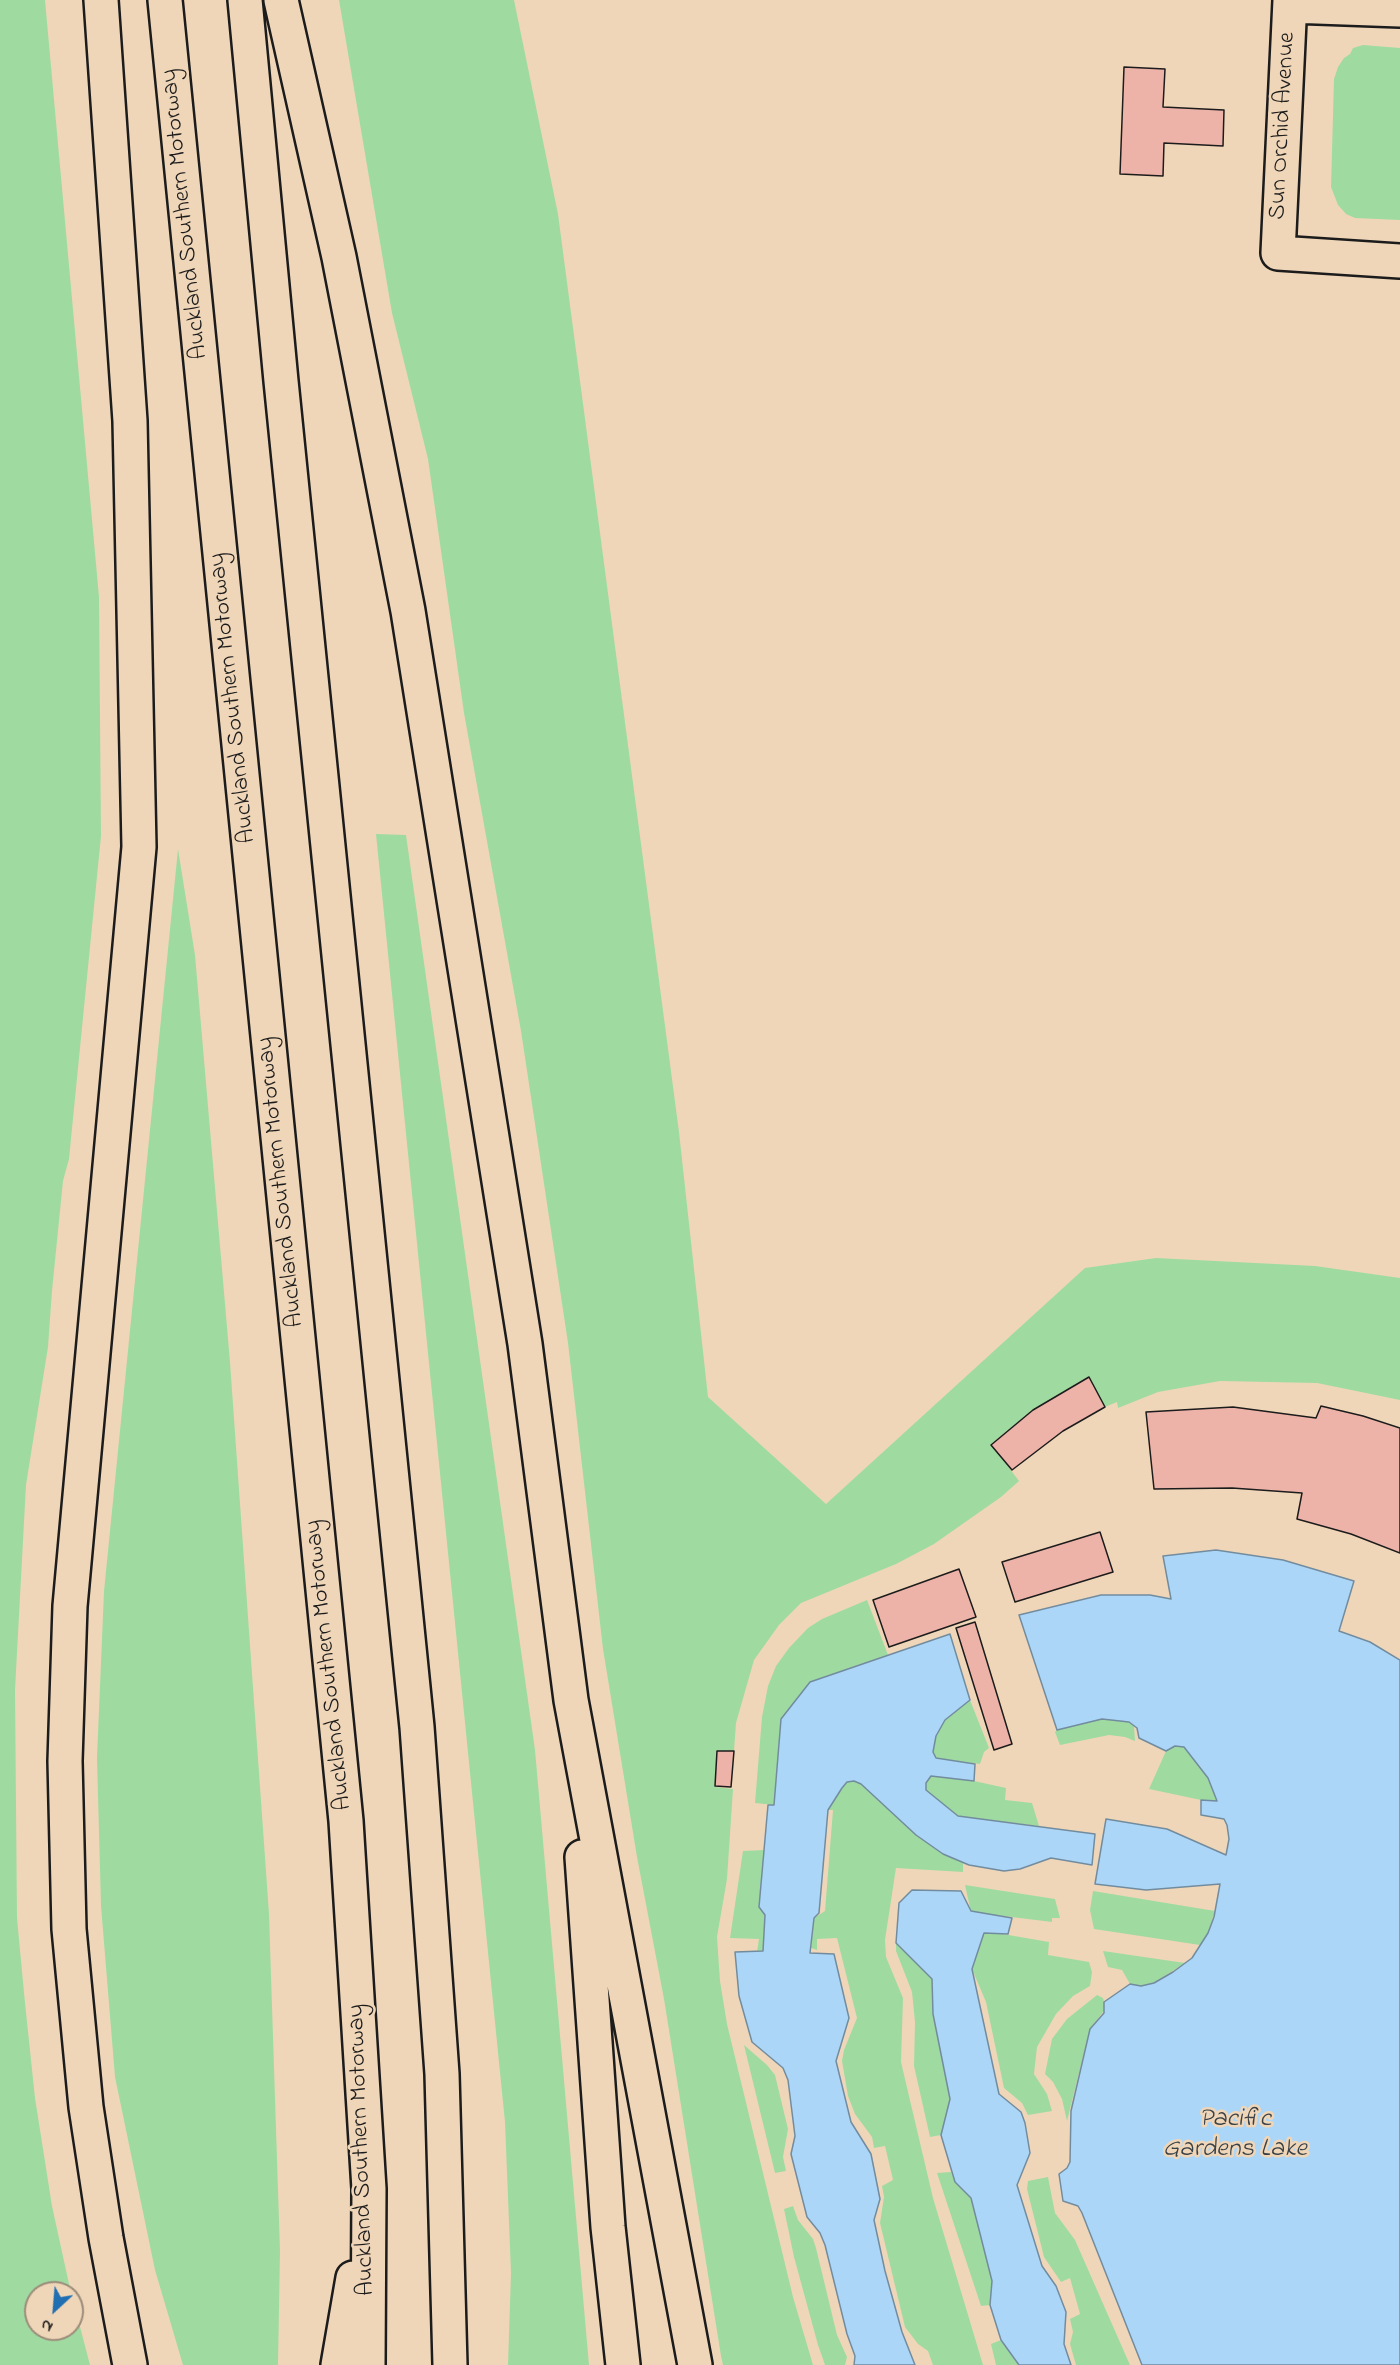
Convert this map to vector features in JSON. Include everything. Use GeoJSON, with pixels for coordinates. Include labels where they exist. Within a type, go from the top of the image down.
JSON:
{"type":"FeatureCollection","features":[{"type":"Feature","properties":{"kind":"main road"},"geometry":{"type":"LineString","coordinates":[[100,0],[130,421],[139,847],[70,1606],[65,1761],[69,1929],[86,2107],[106,2238],[130,2365]]}},
{"type":"Feature","properties":{"kind":"main road","name":"Auckland Southern Motorway"},"geometry":{"type":"LineString","coordinates":[[165,0],[346,1821],[369,2189],[368,2365]]}},
{"type":"Feature","properties":{"kind":"main road"},"geometry":{"type":"LineString","coordinates":[[245,0],[279,369],[417,1727],[442,2074],[450,2365]]}},
{"type":"Feature","properties":{"kind":"main road"},"geometry":{"type":"LineString","coordinates":[[281,0],[339,257],[408,611],[525,1344],[571,1700],[695,2365]]}},
{"type":"Feature","properties":{"kind":"main road"},"geometry":{"type":"LineString","coordinates":[[1290,3],[1400,10]]}},
{"type":"Feature","properties":{"kind":"main road","name":"Sun Orchid Avenue"},"geometry":{"type":"LineString","coordinates":[[1290,3],[1278,253],[1400,261]]}},
{"type":"Feature","properties":{"kind":"main road"},"geometry":{"type":"LineString","coordinates":[[571,1700],[608,2227],[622,2365]]}},
{"type":"Feature","properties":{"kind":"main road"},"geometry":{"type":"LineString","coordinates":[[338,2365],[369,2189]]}},
{"type":"Feature","properties":{"kind":"green space"},"geometry":{"type":"Polygon","coordinates":[[[0,0],[45,0],[99,597],[101,836],[69,1159],[63,1181],[48,1347],[26,1485],[15,1690],[17,1918],[35,2098],[52,2206],[68,2281],[24,2281],[24,2341],[84,2341],[90,2365],[0,2365],[0,0]]]}},
{"type":"Feature","properties":{"kind":"green space"},"geometry":{"type":"Polygon","coordinates":[[[339,0],[514,0],[558,214],[679,1132],[708,1397],[826,1504],[1085,1268],[1156,1258],[1315,1266],[1400,1278],[1400,1400],[1317,1383],[1220,1381],[1158,1392],[1118,1408],[1117,1402],[1105,1407],[1088,1377],[1033,1410],[991,1444],[1019,1481],[1001,1497],[934,1544],[896,1564],[801,1603],[779,1625],[754,1660],[736,1723],[734,1751],[717,1751],[715,1787],[733,1789],[727,1879],[717,1937],[720,1981],[727,2024],[793,2297],[813,2365],[723,2365],[721,2356],[664,1999],[637,1857],[603,1649],[568,1343],[521,1031],[464,713],[428,459],[392,313],[339,0]]]}},
{"type":"Feature","properties":{"kind":"green space"},"geometry":{"type":"Polygon","coordinates":[[[1363,45],[1400,48],[1400,220],[1355,218],[1346,214],[1338,205],[1331,187],[1334,79],[1344,58],[1353,48],[1363,45]]]}},
{"type":"Feature","properties":{"kind":"green space"},"geometry":{"type":"Polygon","coordinates":[[[376,834],[406,835],[535,1750],[589,2365],[508,2365],[511,2273],[505,2122],[376,834]]]}},
{"type":"Feature","properties":{"kind":"green space"},"geometry":{"type":"Polygon","coordinates":[[[178,849],[195,955],[230,1362],[269,1914],[280,2251],[278,2365],[183,2365],[155,2270],[115,2077],[101,1906],[97,1758],[104,1591],[178,849]]]}},
{"type":"Feature","properties":{"kind":"green space"},"geometry":{"type":"Polygon","coordinates":[[[867,1600],[888,1655],[810,1682],[781,1719],[774,1805],[755,1803],[762,1717],[768,1686],[776,1666],[808,1628],[822,1619],[867,1600]]]}},
{"type":"Feature","properties":{"kind":"green space"},"geometry":{"type":"Polygon","coordinates":[[[970,1700],[989,1748],[984,1752],[980,1764],[935,1758],[933,1752],[936,1736],[945,1720],[970,1700]]]}},
{"type":"Feature","properties":{"kind":"green space"},"geometry":{"type":"Polygon","coordinates":[[[1102,1719],[1129,1722],[1134,1726],[1135,1741],[1109,1735],[1060,1745],[1055,1732],[1057,1730],[1102,1719]]]}},
{"type":"Feature","properties":{"kind":"green space"},"geometry":{"type":"Polygon","coordinates":[[[1175,1746],[1184,1747],[1196,1761],[1208,1778],[1217,1802],[1149,1789],[1166,1751],[1175,1746]]]}},
{"type":"Feature","properties":{"kind":"green space"},"geometry":{"type":"Polygon","coordinates":[[[931,1776],[974,1781],[1006,1788],[1005,1800],[1032,1803],[1039,1826],[958,1816],[926,1790],[926,1783],[931,1776]]]}},
{"type":"Feature","properties":{"kind":"green space"},"geometry":{"type":"Polygon","coordinates":[[[854,1781],[861,1784],[916,1835],[943,1854],[963,1862],[963,1872],[896,1868],[885,1940],[886,1957],[903,1998],[901,2062],[933,2198],[983,2365],[933,2365],[928,2351],[918,2344],[905,2327],[880,2223],[884,2197],[882,2186],[893,2180],[885,2146],[874,2148],[872,2137],[855,2114],[848,2096],[842,2061],[857,2018],[837,1938],[817,1939],[817,1950],[811,1948],[814,1918],[825,1911],[833,1810],[828,1810],[847,1782],[854,1781]]]}},
{"type":"Feature","properties":{"kind":"green space"},"geometry":{"type":"Polygon","coordinates":[[[764,1850],[759,1907],[765,1915],[763,1952],[757,1952],[759,1939],[730,1938],[743,1851],[764,1850]]]}},
{"type":"Feature","properties":{"kind":"green space"},"geometry":{"type":"Polygon","coordinates":[[[965,1885],[1055,1899],[1060,1918],[1052,1918],[1052,1922],[971,1912],[965,1885]]]}},
{"type":"Feature","properties":{"kind":"green space"},"geometry":{"type":"Polygon","coordinates":[[[1093,1891],[1215,1911],[1208,1933],[1200,1945],[1094,1929],[1090,1910],[1093,1891]]]}},
{"type":"Feature","properties":{"kind":"green space"},"geometry":{"type":"Polygon","coordinates":[[[991,1932],[1049,1942],[1048,1955],[1089,1962],[1092,1972],[1090,1986],[1073,1996],[1056,2014],[1037,2047],[1034,2074],[1047,2094],[1052,2111],[1028,2115],[1022,2103],[1004,2088],[986,2002],[972,1969],[984,1933],[991,1932]]]}},
{"type":"Feature","properties":{"kind":"green space"},"geometry":{"type":"Polygon","coordinates":[[[896,1943],[932,1979],[933,2014],[950,2099],[941,2135],[930,2137],[914,2066],[915,2022],[912,1992],[896,1951],[896,1943]]]}},
{"type":"Feature","properties":{"kind":"green space"},"geometry":{"type":"Polygon","coordinates":[[[1103,1951],[1185,1963],[1154,1983],[1141,1986],[1130,1984],[1122,1970],[1108,1967],[1103,1951]]]}},
{"type":"Feature","properties":{"kind":"green space"},"geometry":{"type":"Polygon","coordinates":[[[1097,1995],[1103,1998],[1106,2008],[1090,2029],[1067,2121],[1062,2099],[1053,2082],[1045,2074],[1052,2039],[1067,2019],[1097,1995]]]}},
{"type":"Feature","properties":{"kind":"green space"},"geometry":{"type":"Polygon","coordinates":[[[744,2045],[775,2075],[788,2129],[783,2157],[786,2171],[775,2173],[744,2045]]]}},
{"type":"Feature","properties":{"kind":"green space"},"geometry":{"type":"Polygon","coordinates":[[[951,2172],[955,2182],[971,2198],[992,2281],[990,2305],[981,2306],[937,2173],[951,2172]]]}},
{"type":"Feature","properties":{"kind":"green space"},"geometry":{"type":"Polygon","coordinates":[[[1048,2177],[1055,2213],[1075,2240],[1130,2365],[1076,2365],[1070,2344],[1073,2332],[1070,2319],[1080,2314],[1070,2278],[1061,2282],[1044,2257],[1027,2189],[1028,2181],[1048,2177]]]}},
{"type":"Feature","properties":{"kind":"green space"},"geometry":{"type":"Polygon","coordinates":[[[793,2206],[798,2220],[813,2239],[816,2248],[837,2335],[847,2357],[845,2365],[825,2365],[818,2345],[794,2257],[784,2209],[793,2206]]]}},
{"type":"Feature","properties":{"kind":"green space"},"geometry":{"type":"Polygon","coordinates":[[[1001,2340],[1019,2365],[996,2365],[991,2344],[1001,2340]]]}},
{"type":"Feature","properties":{"kind":"water","name":"Pacific Gardens Lake"},"geometry":{"type":"Polygon","coordinates":[[[1216,1550],[1283,1560],[1354,1581],[1339,1631],[1370,1642],[1400,1660],[1400,2365],[1142,2365],[1082,2213],[1078,2206],[1063,2201],[1059,2174],[1067,2168],[1070,2162],[1071,2111],[1090,2029],[1104,2013],[1104,2002],[1130,1984],[1141,1986],[1154,1983],[1192,1958],[1208,1933],[1214,1917],[1220,1884],[1146,1890],[1095,1884],[1106,1819],[1167,1829],[1226,1855],[1229,1839],[1224,1819],[1201,1815],[1201,1800],[1217,1801],[1208,1778],[1184,1747],[1175,1746],[1166,1751],[1139,1738],[1137,1728],[1129,1722],[1102,1719],[1057,1730],[1019,1615],[1101,1595],[1150,1595],[1171,1599],[1163,1556],[1216,1550]]]}},
{"type":"Feature","properties":{"kind":"water"},"geometry":{"type":"Polygon","coordinates":[[[950,1634],[970,1700],[945,1720],[936,1736],[933,1752],[936,1758],[975,1764],[974,1781],[931,1776],[926,1783],[926,1790],[958,1816],[1095,1834],[1092,1865],[1051,1858],[1020,1869],[1004,1871],[969,1865],[943,1854],[916,1835],[861,1784],[854,1781],[847,1782],[828,1810],[819,1913],[814,1918],[810,1953],[834,1954],[849,2018],[836,2061],[851,2122],[871,2154],[880,2199],[874,2220],[902,2332],[915,2365],[854,2365],[855,2356],[847,2334],[825,2245],[820,2233],[807,2217],[791,2154],[795,2136],[788,2080],[783,2068],[752,2042],[739,1996],[735,1952],[763,1951],[765,1915],[759,1907],[768,1805],[774,1805],[781,1719],[810,1682],[950,1634]]]}},
{"type":"Feature","properties":{"kind":"water"},"geometry":{"type":"Polygon","coordinates":[[[912,1890],[961,1891],[971,1911],[1012,1918],[1008,1934],[984,1933],[972,1969],[999,2094],[1021,2112],[1025,2123],[1030,2153],[1017,2185],[1042,2266],[1056,2286],[1066,2312],[1064,2344],[1071,2365],[1019,2365],[1001,2340],[990,2305],[992,2281],[971,2198],[955,2182],[941,2135],[950,2099],[933,2014],[932,1979],[896,1943],[899,1903],[912,1890]]]}},
{"type":"Feature","properties":{"kind":"building"},"geometry":{"type":"Polygon","coordinates":[[[1124,67],[1165,69],[1163,107],[1224,110],[1223,146],[1164,143],[1163,176],[1120,174],[1124,67]]]}},
{"type":"Feature","properties":{"kind":"building"},"geometry":{"type":"Polygon","coordinates":[[[1089,1377],[1105,1407],[1063,1431],[1012,1470],[991,1445],[1033,1410],[1089,1377]]]}},
{"type":"Feature","properties":{"kind":"building"},"geometry":{"type":"Polygon","coordinates":[[[1321,1406],[1400,1428],[1400,1553],[1351,1534],[1297,1519],[1302,1493],[1232,1488],[1154,1489],[1146,1412],[1233,1407],[1316,1418],[1321,1406]]]}},
{"type":"Feature","properties":{"kind":"building"},"geometry":{"type":"Polygon","coordinates":[[[1100,1532],[1113,1572],[1015,1602],[1002,1562],[1100,1532]]]}},
{"type":"Feature","properties":{"kind":"building"},"geometry":{"type":"Polygon","coordinates":[[[959,1569],[976,1617],[889,1647],[873,1600],[959,1569]]]}},
{"type":"Feature","properties":{"kind":"building"},"geometry":{"type":"Polygon","coordinates":[[[975,1622],[1012,1744],[994,1750],[956,1628],[975,1622]]]}},
{"type":"Feature","properties":{"kind":"building"},"geometry":{"type":"Polygon","coordinates":[[[717,1751],[734,1751],[731,1787],[715,1786],[717,1751]]]}}]}
